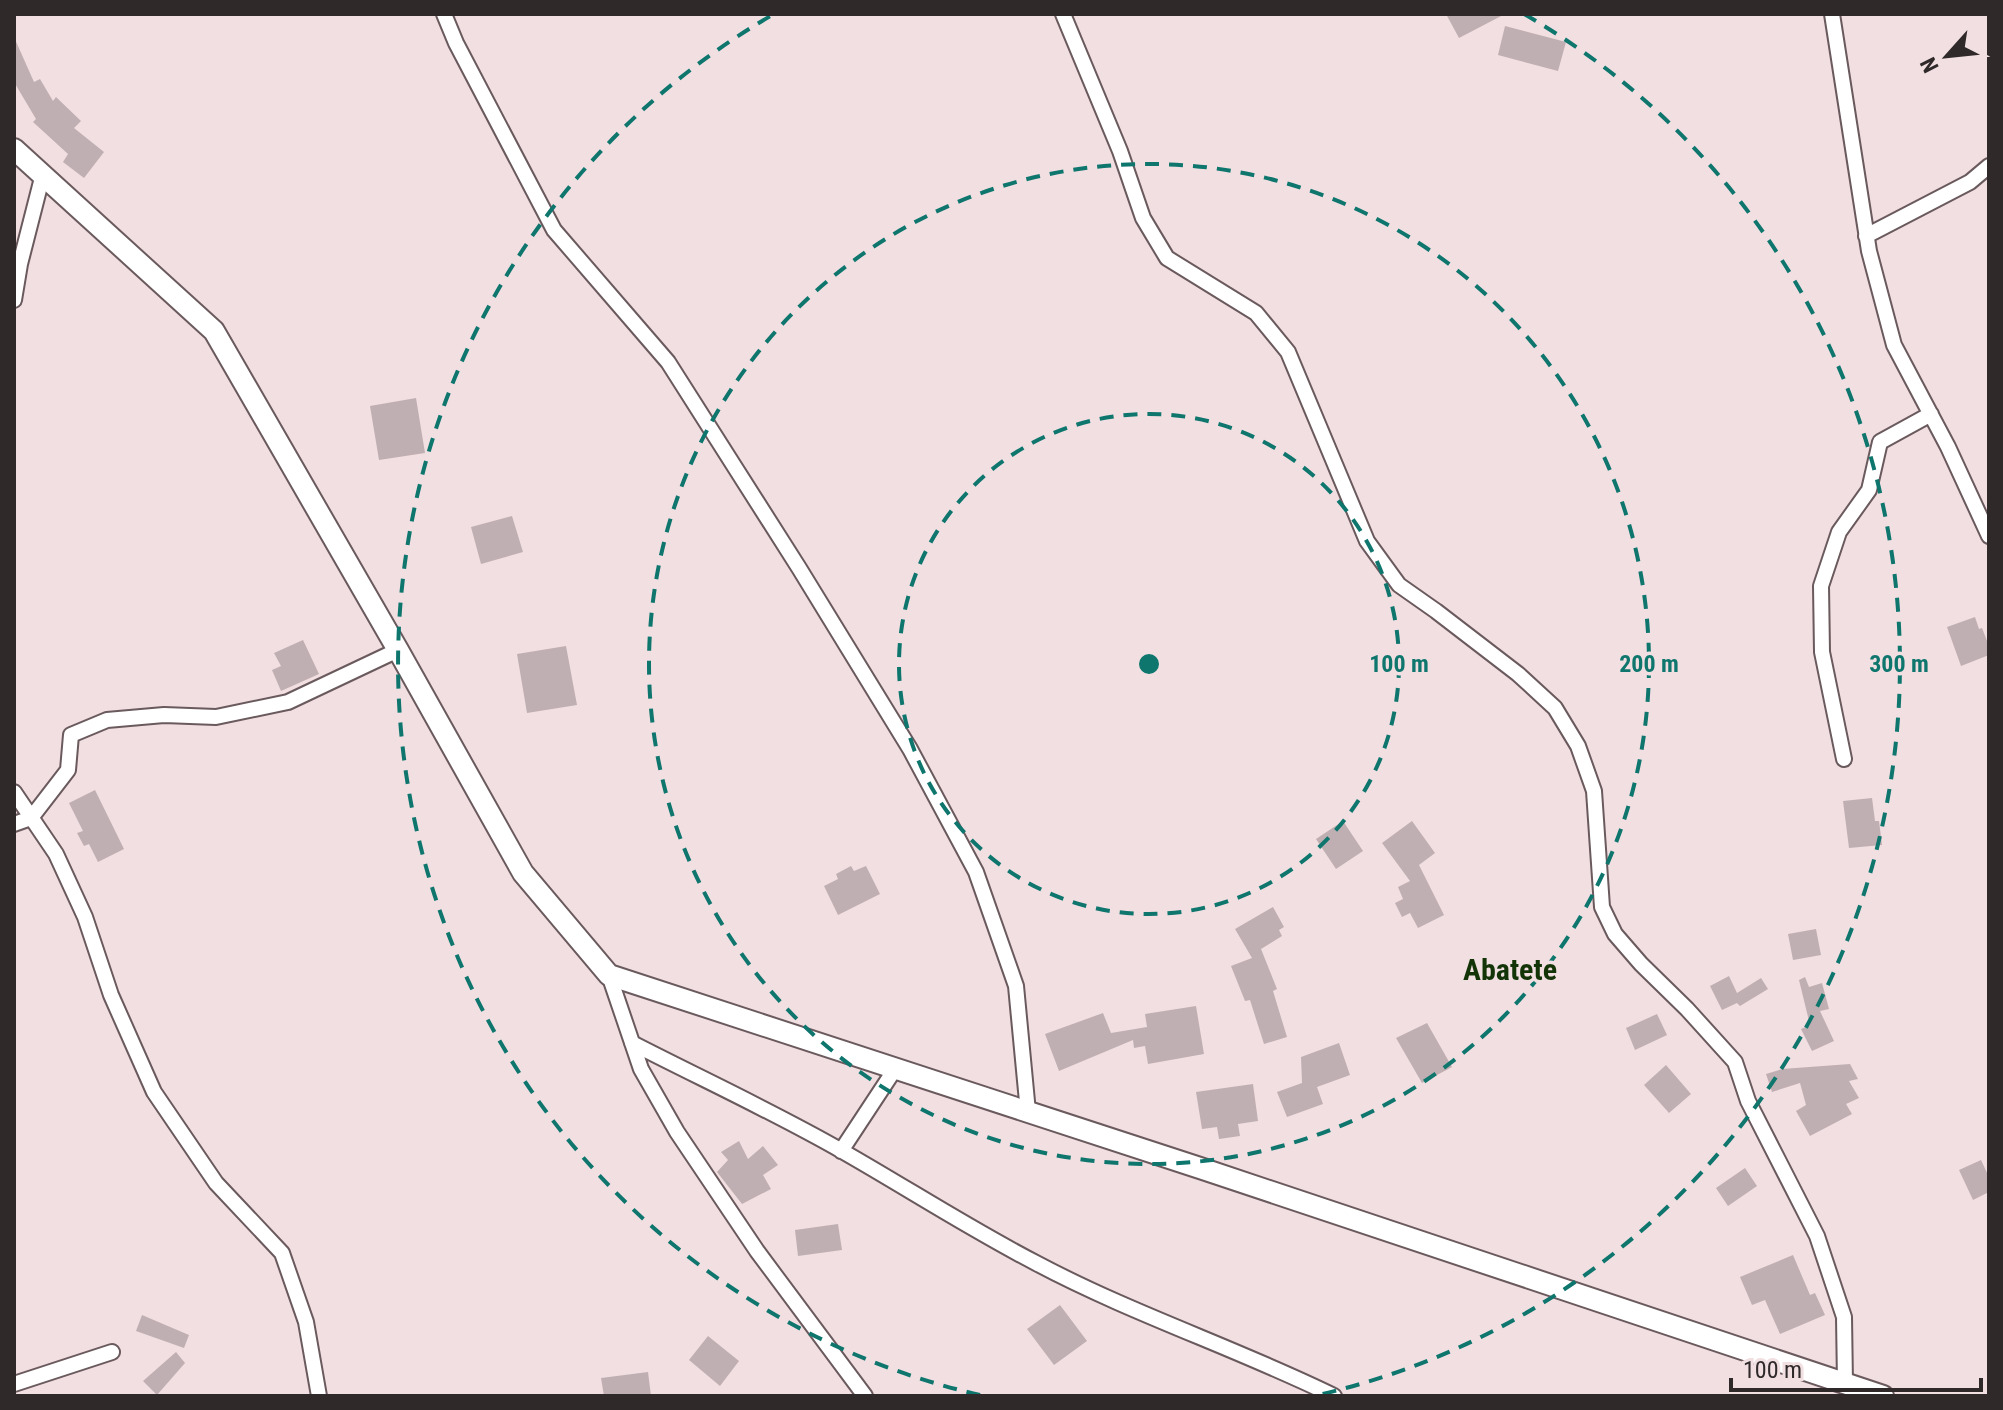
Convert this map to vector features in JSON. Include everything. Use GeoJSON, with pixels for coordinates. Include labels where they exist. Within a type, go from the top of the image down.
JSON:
{"type":"FeatureCollection","features":[{"type":"Feature","properties":{"kind":"main road"},"geometry":{"type":"LineString","coordinates":[[14,149],[214,331],[523,873],[609,975],[1883,1396]]}},
{"type":"Feature","properties":{"kind":"street"},"geometry":{"type":"LineString","coordinates":[[444,14],[456,43],[554,230],[668,362],[910,749],[976,872],[1016,986],[1028,1112]]}},
{"type":"Feature","properties":{"kind":"street"},"geometry":{"type":"LineString","coordinates":[[1063,14],[1120,151],[1143,218],[1167,258],[1256,313],[1288,352],[1367,541],[1399,585],[1518,674],[1555,708],[1578,746],[1594,791],[1602,907],[1615,934],[1735,1062],[1748,1101],[1817,1236],[1844,1317],[1845,1383]]}},
{"type":"Feature","properties":{"kind":"street"},"geometry":{"type":"LineString","coordinates":[[1832,14],[1866,236],[1894,345],[1931,414],[1989,536]]}},
{"type":"Feature","properties":{"kind":"street"},"geometry":{"type":"LineString","coordinates":[[1866,236],[1970,182],[1989,166]]}},
{"type":"Feature","properties":{"kind":"street"},"geometry":{"type":"LineString","coordinates":[[14,300],[43,174]]}},
{"type":"Feature","properties":{"kind":"street"},"geometry":{"type":"LineString","coordinates":[[1844,759],[1822,652],[1821,586],[1839,532],[1869,490],[1880,442],[1931,414]]}},
{"type":"Feature","properties":{"kind":"street"},"geometry":{"type":"LineString","coordinates":[[14,824],[31,818],[68,770],[71,735],[107,720],[164,715],[216,717],[288,702],[398,650]]}},
{"type":"Feature","properties":{"kind":"street"},"geometry":{"type":"LineString","coordinates":[[14,792],[56,854],[85,917],[111,995],[154,1092],[216,1183],[282,1253],[306,1322],[319,1396]]}},
{"type":"Feature","properties":{"kind":"street"},"geometry":{"type":"LineString","coordinates":[[609,975],[641,1069],[677,1132],[757,1251],[865,1396]]}},
{"type":"Feature","properties":{"kind":"street"},"geometry":{"type":"LineString","coordinates":[[632,1043],[841,1151],[1038,1264],[1150,1317],[1334,1396]]}},
{"type":"Feature","properties":{"kind":"street"},"geometry":{"type":"LineString","coordinates":[[841,1151],[895,1069]]}},
{"type":"Feature","properties":{"kind":"street"},"geometry":{"type":"LineString","coordinates":[[14,1384],[112,1352]]}},
{"type":"Feature","properties":{"kind":"building"},"geometry":{"type":"Polygon","coordinates":[[[1446,14],[1505,14],[1459,38],[1446,14]]]}},
{"type":"Feature","properties":{"kind":"building"},"geometry":{"type":"Polygon","coordinates":[[[1505,26],[1566,42],[1558,71],[1498,55],[1505,26]]]}},
{"type":"Feature","properties":{"kind":"building"},"geometry":{"type":"Polygon","coordinates":[[[14,37],[34,82],[40,79],[53,101],[56,97],[81,121],[74,128],[104,152],[84,178],[63,162],[68,154],[33,122],[36,119],[14,82],[14,37]]]}},
{"type":"Feature","properties":{"kind":"building"},"geometry":{"type":"Polygon","coordinates":[[[416,398],[425,453],[379,460],[370,406],[416,398]]]}},
{"type":"Feature","properties":{"kind":"building"},"geometry":{"type":"Polygon","coordinates":[[[512,516],[523,552],[481,564],[471,527],[512,516]]]}},
{"type":"Feature","properties":{"kind":"building"},"geometry":{"type":"Polygon","coordinates":[[[1975,617],[1989,646],[1989,655],[1961,666],[1947,627],[1975,617]]]}},
{"type":"Feature","properties":{"kind":"building"},"geometry":{"type":"Polygon","coordinates":[[[303,640],[319,674],[281,691],[272,670],[281,666],[274,653],[303,640]]]}},
{"type":"Feature","properties":{"kind":"building"},"geometry":{"type":"Polygon","coordinates":[[[566,646],[577,705],[527,713],[517,654],[566,646]]]}},
{"type":"Feature","properties":{"kind":"building"},"geometry":{"type":"Polygon","coordinates":[[[95,790],[124,849],[98,862],[89,844],[84,846],[77,833],[83,831],[69,803],[95,790]]]}},
{"type":"Feature","properties":{"kind":"building"},"geometry":{"type":"Polygon","coordinates":[[[1872,798],[1882,845],[1849,848],[1843,801],[1872,798]]]}},
{"type":"Feature","properties":{"kind":"building"},"geometry":{"type":"Polygon","coordinates":[[[1343,821],[1363,851],[1336,869],[1316,839],[1343,821]]]}},
{"type":"Feature","properties":{"kind":"building"},"geometry":{"type":"Polygon","coordinates":[[[1412,821],[1435,853],[1419,865],[1444,915],[1418,928],[1410,913],[1402,917],[1395,903],[1403,899],[1398,887],[1410,881],[1382,843],[1412,821]]]}},
{"type":"Feature","properties":{"kind":"building"},"geometry":{"type":"Polygon","coordinates":[[[851,866],[854,871],[866,866],[880,894],[838,915],[824,886],[838,879],[836,874],[851,866]]]}},
{"type":"Feature","properties":{"kind":"building"},"geometry":{"type":"Polygon","coordinates":[[[1273,907],[1284,927],[1279,930],[1282,936],[1261,949],[1277,989],[1273,991],[1287,1037],[1264,1044],[1250,1000],[1245,1001],[1231,966],[1252,958],[1235,929],[1273,907]]]}},
{"type":"Feature","properties":{"kind":"building"},"geometry":{"type":"Polygon","coordinates":[[[1816,929],[1821,955],[1793,960],[1788,934],[1816,929]]]}},
{"type":"Feature","properties":{"kind":"building"},"geometry":{"type":"Polygon","coordinates":[[[1729,976],[1737,993],[1761,978],[1768,989],[1740,1006],[1737,1003],[1722,1010],[1710,986],[1729,976]]]}},
{"type":"Feature","properties":{"kind":"building"},"geometry":{"type":"Polygon","coordinates":[[[1805,977],[1809,987],[1822,983],[1829,1009],[1820,1011],[1834,1041],[1812,1051],[1801,1029],[1810,1025],[1799,980],[1805,977]]]}},
{"type":"Feature","properties":{"kind":"building"},"geometry":{"type":"Polygon","coordinates":[[[1196,1006],[1204,1054],[1148,1064],[1145,1046],[1134,1048],[1133,1040],[1059,1071],[1045,1034],[1103,1013],[1111,1033],[1147,1027],[1145,1014],[1196,1006]]]}},
{"type":"Feature","properties":{"kind":"building"},"geometry":{"type":"Polygon","coordinates":[[[1657,1014],[1667,1035],[1635,1050],[1626,1028],[1657,1014]]]}},
{"type":"Feature","properties":{"kind":"building"},"geometry":{"type":"Polygon","coordinates":[[[1427,1023],[1452,1067],[1422,1083],[1396,1038],[1427,1023]]]}},
{"type":"Feature","properties":{"kind":"building"},"geometry":{"type":"Polygon","coordinates":[[[1339,1043],[1350,1075],[1317,1087],[1323,1104],[1287,1117],[1277,1092],[1302,1083],[1301,1057],[1339,1043]]]}},
{"type":"Feature","properties":{"kind":"building"},"geometry":{"type":"Polygon","coordinates":[[[1850,1064],[1858,1079],[1849,1081],[1859,1098],[1846,1104],[1852,1114],[1810,1136],[1796,1111],[1806,1105],[1800,1083],[1772,1092],[1766,1074],[1782,1069],[1850,1064]]]}},
{"type":"Feature","properties":{"kind":"building"},"geometry":{"type":"Polygon","coordinates":[[[1666,1065],[1691,1094],[1669,1113],[1644,1085],[1666,1065]]]}},
{"type":"Feature","properties":{"kind":"building"},"geometry":{"type":"Polygon","coordinates":[[[1253,1084],[1258,1121],[1238,1124],[1240,1136],[1219,1139],[1217,1127],[1202,1129],[1196,1092],[1253,1084]]]}},
{"type":"Feature","properties":{"kind":"building"},"geometry":{"type":"Polygon","coordinates":[[[739,1141],[748,1159],[763,1146],[778,1165],[763,1175],[771,1189],[742,1204],[717,1172],[728,1160],[721,1152],[739,1141]]]}},
{"type":"Feature","properties":{"kind":"building"},"geometry":{"type":"Polygon","coordinates":[[[1981,1160],[1989,1177],[1989,1192],[1973,1200],[1959,1170],[1981,1160]]]}},
{"type":"Feature","properties":{"kind":"building"},"geometry":{"type":"Polygon","coordinates":[[[1745,1168],[1757,1186],[1728,1206],[1716,1188],[1745,1168]]]}},
{"type":"Feature","properties":{"kind":"building"},"geometry":{"type":"Polygon","coordinates":[[[838,1224],[842,1250],[798,1256],[795,1230],[838,1224]]]}},
{"type":"Feature","properties":{"kind":"building"},"geometry":{"type":"Polygon","coordinates":[[[1793,1255],[1810,1295],[1815,1293],[1825,1315],[1780,1334],[1765,1300],[1752,1305],[1740,1277],[1793,1255]]]}},
{"type":"Feature","properties":{"kind":"building"},"geometry":{"type":"Polygon","coordinates":[[[1060,1305],[1087,1341],[1054,1365],[1027,1329],[1060,1305]]]}},
{"type":"Feature","properties":{"kind":"building"},"geometry":{"type":"Polygon","coordinates":[[[142,1315],[189,1335],[184,1348],[136,1331],[142,1315]]]}},
{"type":"Feature","properties":{"kind":"building"},"geometry":{"type":"Polygon","coordinates":[[[708,1336],[739,1361],[720,1386],[689,1360],[708,1336]]]}},
{"type":"Feature","properties":{"kind":"building"},"geometry":{"type":"Polygon","coordinates":[[[176,1352],[185,1363],[157,1395],[143,1381],[176,1352]]]}},
{"type":"Feature","properties":{"kind":"building"},"geometry":{"type":"Polygon","coordinates":[[[648,1372],[651,1396],[604,1396],[601,1378],[648,1372]]]}},
{"type":"Feature","properties":{"kind":"district","name":"Abatete"},"geometry":{"type":"Point","coordinates":[1510,970]}}]}
